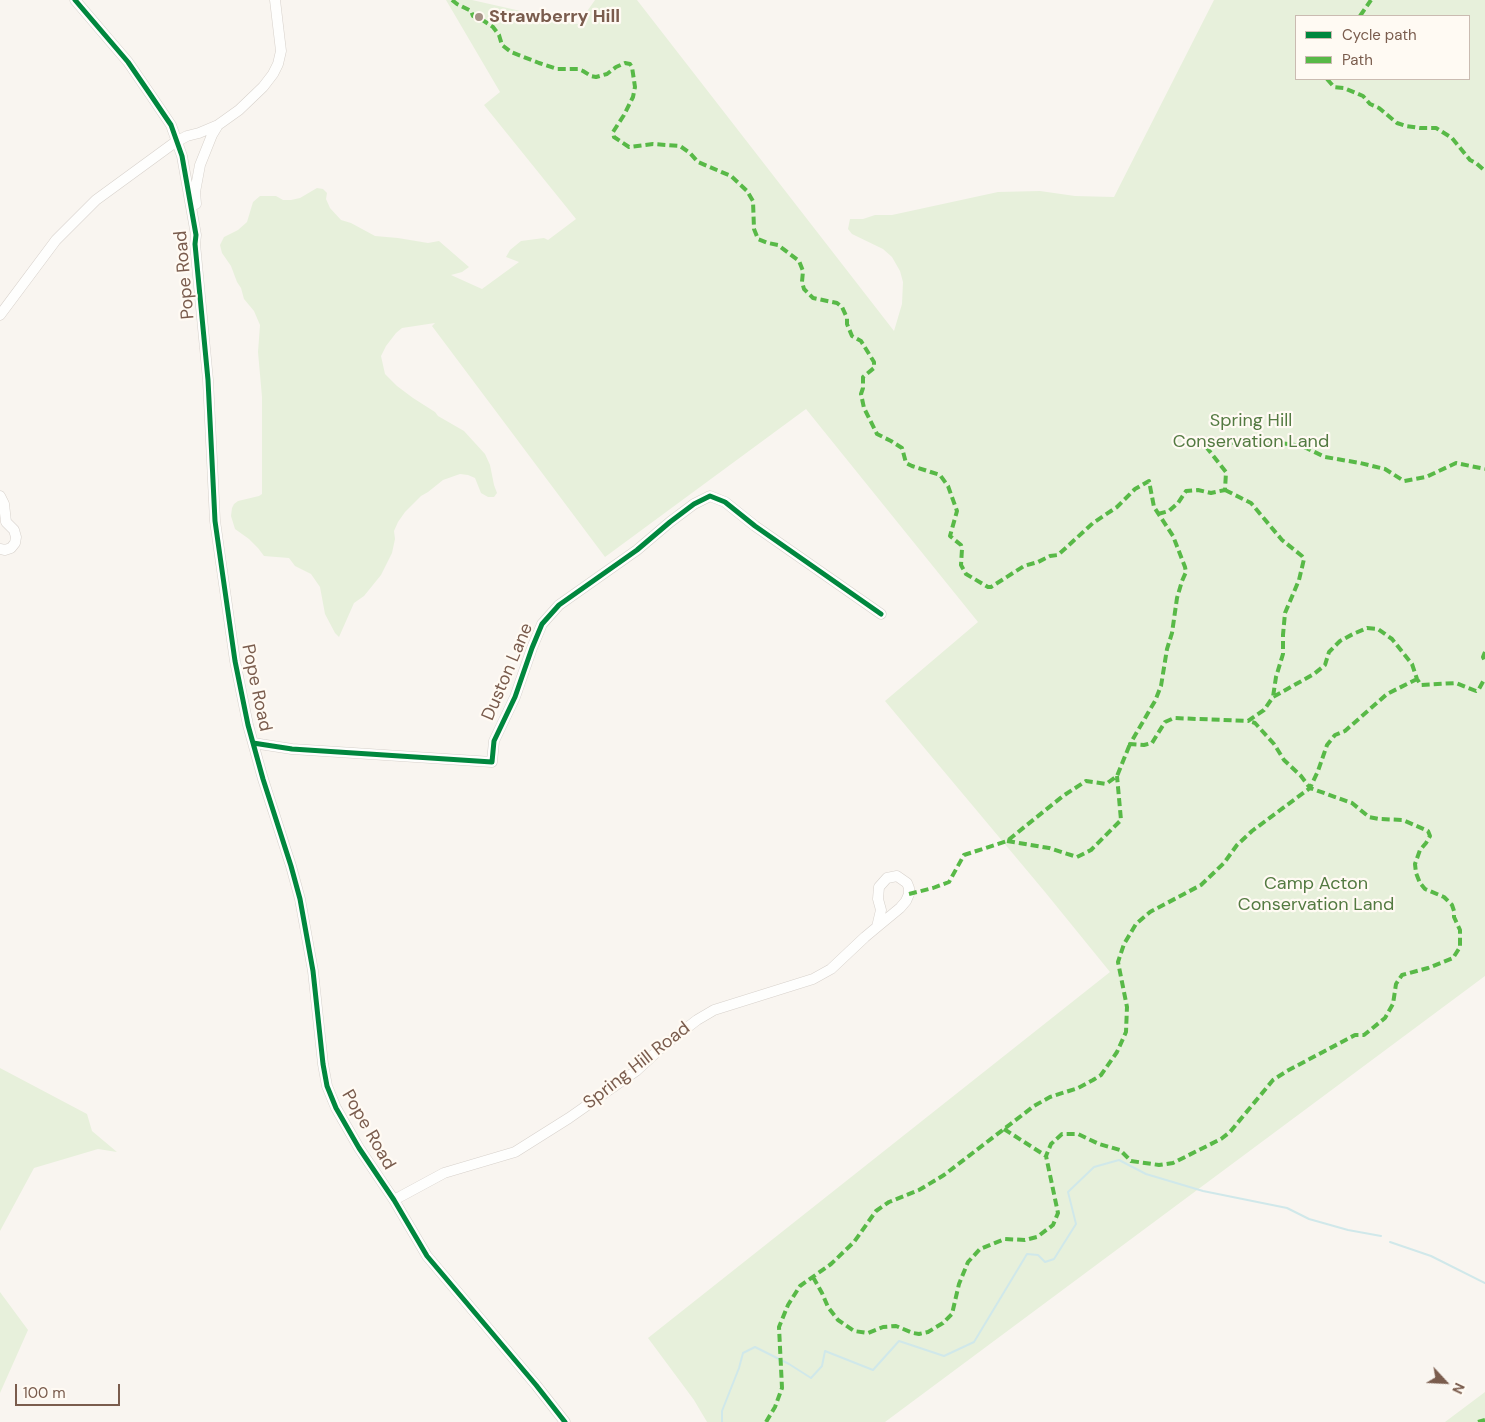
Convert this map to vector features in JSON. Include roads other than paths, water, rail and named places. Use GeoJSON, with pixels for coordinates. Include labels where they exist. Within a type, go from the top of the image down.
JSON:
{"type":"FeatureCollection","features":[{"type":"Feature","properties":{"kind":"street","name":"Pope Road"},"geometry":{"type":"LineString","coordinates":[[75,0],[128,62],[171,125],[182,156],[196,234]]}},
{"type":"Feature","properties":{"kind":"street"},"geometry":{"type":"LineString","coordinates":[[0,315],[56,240],[96,200],[177,141],[218,125],[239,110],[264,87],[278,64],[281,51],[275,0]]}},
{"type":"Feature","properties":{"kind":"street","name":"Pope Road"},"geometry":{"type":"LineString","coordinates":[[218,125],[200,165],[195,192],[195,244],[208,380],[215,521],[243,704],[263,779],[300,899],[313,971],[327,1086],[336,1108],[427,1256],[565,1422]]}},
{"type":"Feature","properties":{"kind":"street"},"geometry":{"type":"LineString","coordinates":[[0,496],[4,504],[3,524],[14,530],[16,537],[11,548],[0,549]]}},
{"type":"Feature","properties":{"kind":"street","name":"Duston Lane"},"geometry":{"type":"LineString","coordinates":[[253,743],[292,749],[492,762],[494,741],[515,697],[542,624],[559,605],[637,550],[694,504],[710,496],[725,502],[755,526],[881,614]]}},
{"type":"Feature","properties":{"kind":"street","name":"Spring Hill Road"},"geometry":{"type":"LineString","coordinates":[[394,1200],[444,1173],[515,1152],[570,1118],[636,1071],[662,1048],[714,1010],[813,979],[831,969],[900,908],[906,900],[909,894],[907,883],[897,876],[886,878],[879,887],[878,899],[881,910],[877,927]]}},
{"type":"Feature","properties":{"kind":"waterway"},"geometry":{"type":"LineString","coordinates":[[722,1422],[722,1411],[743,1353],[755,1347],[789,1364],[811,1378],[822,1366],[825,1351],[873,1370],[899,1341],[944,1356],[974,1342],[1027,1254],[1038,1255],[1045,1262],[1054,1259],[1076,1224],[1068,1192],[1094,1167],[1119,1160],[1146,1174],[1203,1191],[1287,1208],[1309,1219],[1348,1230],[1381,1236]]}},
{"type":"Feature","properties":{"kind":"waterway"},"geometry":{"type":"LineString","coordinates":[[1390,1242],[1431,1256],[1485,1283]]}},
{"type":"Feature","properties":{"kind":"place","name":"Strawberry Hill"},"geometry":{"type":"Point","coordinates":[479,17]}},
{"type":"Feature","properties":{"kind":"park label","name":"Spring Hill Conservation Land"},"geometry":{"type":"Point","coordinates":[1251,431]}},
{"type":"Feature","properties":{"kind":"park label","name":"Camp Acton Conservation Land"},"geometry":{"type":"Point","coordinates":[1316,894]}}]}
